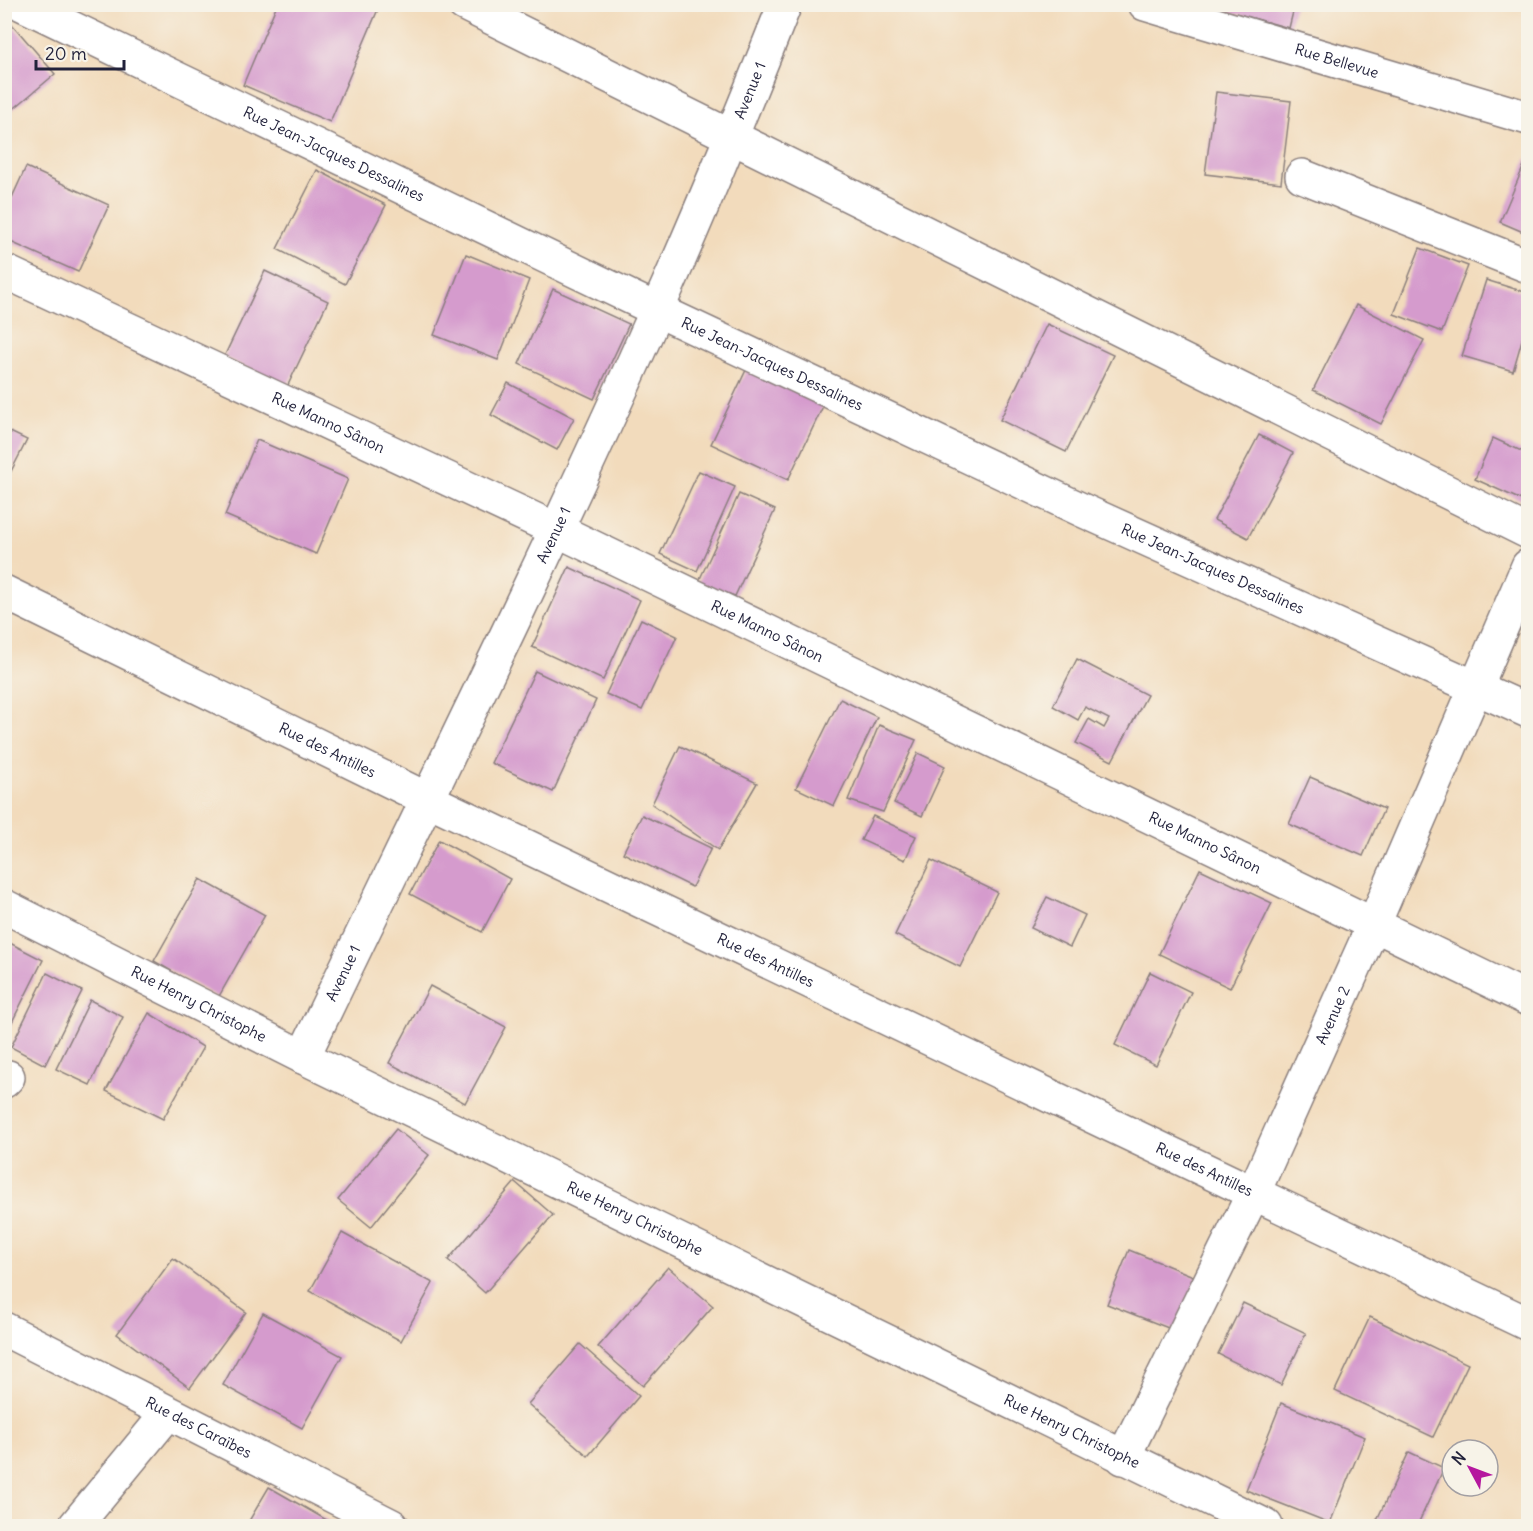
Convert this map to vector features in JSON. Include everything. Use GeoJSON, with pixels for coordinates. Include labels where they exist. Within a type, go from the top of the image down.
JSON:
{"type":"FeatureCollection","features":[{"type":"Feature","properties":{"kind":"street","name":"Rue Jean-Jacques Dessalines"},"geometry":{"type":"LineString","coordinates":[[22,4],[657,310],[1073,506],[1528,711]]}},
{"type":"Feature","properties":{"kind":"street"},"geometry":{"type":"LineString","coordinates":[[464,4],[1528,532]]}},
{"type":"Feature","properties":{"kind":"street","name":"Avenue 1"},"geometry":{"type":"LineString","coordinates":[[303,1057],[557,530],[657,310],[732,137],[785,4]]}},
{"type":"Feature","properties":{"kind":"street","name":"Rue Bellevue"},"geometry":{"type":"LineString","coordinates":[[1145,4],[1528,118]]}},
{"type":"Feature","properties":{"kind":"street"},"geometry":{"type":"LineString","coordinates":[[1302,176],[1528,266]]}},
{"type":"Feature","properties":{"kind":"street","name":"Rue Manno Sânon"},"geometry":{"type":"LineString","coordinates":[[4,272],[557,530],[1528,999]]}},
{"type":"Feature","properties":{"kind":"street","name":"Avenue 2"},"geometry":{"type":"LineString","coordinates":[[1123,1458],[1253,1194],[1373,926],[1475,686],[1493,652],[1528,566]]}},
{"type":"Feature","properties":{"kind":"street","name":"Rue des Antilles"},"geometry":{"type":"LineString","coordinates":[[4,592],[427,800],[1528,1324]]}},
{"type":"Feature","properties":{"kind":"street","name":"Rue Henry Christophe"},"geometry":{"type":"LineString","coordinates":[[4,906],[303,1057],[1266,1527]]}},
{"type":"Feature","properties":{"kind":"street","name":"Rue des Caraïbes"},"geometry":{"type":"LineString","coordinates":[[4,1329],[392,1527]]}},
{"type":"Feature","properties":{"kind":"street"},"geometry":{"type":"LineString","coordinates":[[75,1527],[168,1413]]}},
{"type":"Feature","properties":{"kind":"building"},"geometry":{"type":"Polygon","coordinates":[[[277,4],[374,4],[379,7],[330,122],[243,85],[277,4]]]}},
{"type":"Feature","properties":{"kind":"building"},"geometry":{"type":"Polygon","coordinates":[[[1214,4],[1295,4],[1289,28],[1213,7],[1214,4]]]}},
{"type":"Feature","properties":{"kind":"building"},"geometry":{"type":"Polygon","coordinates":[[[11,23],[55,74],[4,117],[4,29],[11,23]]]}},
{"type":"Feature","properties":{"kind":"building"},"geometry":{"type":"Polygon","coordinates":[[[1216,92],[1291,101],[1281,183],[1205,174],[1216,92]]]}},
{"type":"Feature","properties":{"kind":"building"},"geometry":{"type":"Polygon","coordinates":[[[1528,156],[1528,234],[1500,222],[1528,156]]]}},
{"type":"Feature","properties":{"kind":"building"},"geometry":{"type":"Polygon","coordinates":[[[26,167],[109,205],[78,272],[4,239],[4,215],[26,167]]]}},
{"type":"Feature","properties":{"kind":"building"},"geometry":{"type":"Polygon","coordinates":[[[317,170],[386,205],[345,284],[277,249],[317,170]]]}},
{"type":"Feature","properties":{"kind":"building"},"geometry":{"type":"Polygon","coordinates":[[[1420,248],[1468,266],[1442,332],[1394,314],[1420,248]]]}},
{"type":"Feature","properties":{"kind":"building"},"geometry":{"type":"Polygon","coordinates":[[[466,254],[529,280],[498,360],[434,335],[466,254]]]}},
{"type":"Feature","properties":{"kind":"building"},"geometry":{"type":"Polygon","coordinates":[[[265,271],[328,301],[287,387],[224,357],[265,271]]]}},
{"type":"Feature","properties":{"kind":"building"},"geometry":{"type":"Polygon","coordinates":[[[1486,280],[1528,293],[1528,319],[1513,371],[1462,356],[1486,280]]]}},
{"type":"Feature","properties":{"kind":"building"},"geometry":{"type":"Polygon","coordinates":[[[553,289],[629,324],[594,399],[519,364],[553,289]]]}},
{"type":"Feature","properties":{"kind":"building"},"geometry":{"type":"Polygon","coordinates":[[[1356,305],[1424,340],[1381,424],[1313,390],[1356,305]]]}},
{"type":"Feature","properties":{"kind":"building"},"geometry":{"type":"Polygon","coordinates":[[[1047,324],[1113,355],[1066,452],[1000,420],[1047,324]]]}},
{"type":"Feature","properties":{"kind":"building"},"geometry":{"type":"Polygon","coordinates":[[[747,368],[824,404],[788,480],[711,444],[747,368]]]}},
{"type":"Feature","properties":{"kind":"building"},"geometry":{"type":"Polygon","coordinates":[[[508,383],[574,418],[557,450],[491,415],[508,383]]]}},
{"type":"Feature","properties":{"kind":"building"},"geometry":{"type":"Polygon","coordinates":[[[4,429],[27,440],[4,485],[4,429]]]}},
{"type":"Feature","properties":{"kind":"building"},"geometry":{"type":"Polygon","coordinates":[[[1259,435],[1293,453],[1248,538],[1214,520],[1259,435]]]}},
{"type":"Feature","properties":{"kind":"building"},"geometry":{"type":"Polygon","coordinates":[[[1493,438],[1528,454],[1528,503],[1475,479],[1493,438]]]}},
{"type":"Feature","properties":{"kind":"building"},"geometry":{"type":"Polygon","coordinates":[[[257,440],[348,479],[316,554],[225,515],[257,440]]]}},
{"type":"Feature","properties":{"kind":"building"},"geometry":{"type":"Polygon","coordinates":[[[699,471],[735,487],[697,571],[660,554],[699,471]]]}},
{"type":"Feature","properties":{"kind":"building"},"geometry":{"type":"Polygon","coordinates":[[[739,494],[775,510],[735,596],[698,583],[739,494]]]}},
{"type":"Feature","properties":{"kind":"building"},"geometry":{"type":"Polygon","coordinates":[[[569,567],[640,600],[603,680],[532,647],[569,567]]]}},
{"type":"Feature","properties":{"kind":"building"},"geometry":{"type":"Polygon","coordinates":[[[641,619],[677,636],[642,710],[606,694],[641,619]]]}},
{"type":"Feature","properties":{"kind":"building"},"geometry":{"type":"Polygon","coordinates":[[[1077,659],[1147,695],[1112,761],[1076,743],[1089,719],[1104,728],[1109,719],[1085,707],[1078,720],[1053,706],[1077,659]]]}},
{"type":"Feature","properties":{"kind":"building"},"geometry":{"type":"Polygon","coordinates":[[[535,671],[596,700],[553,792],[491,763],[535,671]]]}},
{"type":"Feature","properties":{"kind":"building"},"geometry":{"type":"Polygon","coordinates":[[[840,699],[877,717],[834,806],[796,788],[840,699]]]}},
{"type":"Feature","properties":{"kind":"building"},"geometry":{"type":"Polygon","coordinates":[[[879,725],[916,740],[883,812],[848,800],[879,725]]]}},
{"type":"Feature","properties":{"kind":"building"},"geometry":{"type":"Polygon","coordinates":[[[680,746],[757,783],[718,850],[652,804],[680,746]]]}},
{"type":"Feature","properties":{"kind":"building"},"geometry":{"type":"Polygon","coordinates":[[[918,753],[945,766],[922,816],[894,803],[918,753]]]}},
{"type":"Feature","properties":{"kind":"building"},"geometry":{"type":"Polygon","coordinates":[[[1310,777],[1384,809],[1363,856],[1289,824],[1310,777]]]}},
{"type":"Feature","properties":{"kind":"building"},"geometry":{"type":"Polygon","coordinates":[[[642,815],[711,848],[692,887],[623,853],[642,815]]]}},
{"type":"Feature","properties":{"kind":"building"},"geometry":{"type":"Polygon","coordinates":[[[873,816],[916,836],[905,860],[861,840],[873,816]]]}},
{"type":"Feature","properties":{"kind":"building"},"geometry":{"type":"Polygon","coordinates":[[[439,840],[510,879],[482,932],[410,894],[439,840]]]}},
{"type":"Feature","properties":{"kind":"building"},"geometry":{"type":"Polygon","coordinates":[[[931,860],[997,892],[960,967],[895,935],[931,860]]]}},
{"type":"Feature","properties":{"kind":"building"},"geometry":{"type":"Polygon","coordinates":[[[1200,869],[1272,903],[1230,988],[1159,954],[1200,869]]]}},
{"type":"Feature","properties":{"kind":"building"},"geometry":{"type":"Polygon","coordinates":[[[200,879],[265,915],[218,998],[154,961],[200,879]]]}},
{"type":"Feature","properties":{"kind":"building"},"geometry":{"type":"Polygon","coordinates":[[[1047,897],[1085,915],[1070,947],[1031,928],[1047,897]]]}},
{"type":"Feature","properties":{"kind":"building"},"geometry":{"type":"Polygon","coordinates":[[[4,940],[43,960],[4,1038],[4,940]]]}},
{"type":"Feature","properties":{"kind":"building"},"geometry":{"type":"Polygon","coordinates":[[[1150,972],[1191,992],[1156,1065],[1115,1045],[1150,972]]]}},
{"type":"Feature","properties":{"kind":"building"},"geometry":{"type":"Polygon","coordinates":[[[47,973],[82,991],[45,1065],[11,1047],[47,973]]]}},
{"type":"Feature","properties":{"kind":"building"},"geometry":{"type":"Polygon","coordinates":[[[430,986],[506,1027],[465,1103],[389,1063],[430,986]]]}},
{"type":"Feature","properties":{"kind":"building"},"geometry":{"type":"Polygon","coordinates":[[[90,1000],[123,1017],[90,1085],[56,1069],[90,1000]]]}},
{"type":"Feature","properties":{"kind":"building"},"geometry":{"type":"Polygon","coordinates":[[[149,1013],[203,1047],[163,1119],[106,1091],[149,1013]]]}},
{"type":"Feature","properties":{"kind":"building"},"geometry":{"type":"Polygon","coordinates":[[[396,1129],[429,1155],[371,1227],[338,1200],[396,1129]]]}},
{"type":"Feature","properties":{"kind":"building"},"geometry":{"type":"Polygon","coordinates":[[[515,1182],[553,1215],[485,1293],[448,1260],[515,1182]]]}},
{"type":"Feature","properties":{"kind":"building"},"geometry":{"type":"Polygon","coordinates":[[[342,1233],[433,1283],[401,1341],[310,1291],[342,1233]]]}},
{"type":"Feature","properties":{"kind":"building"},"geometry":{"type":"Polygon","coordinates":[[[1129,1250],[1198,1278],[1176,1331],[1107,1304],[1129,1250]]]}},
{"type":"Feature","properties":{"kind":"building"},"geometry":{"type":"Polygon","coordinates":[[[173,1258],[246,1312],[190,1388],[117,1334],[173,1258]]]}},
{"type":"Feature","properties":{"kind":"building"},"geometry":{"type":"Polygon","coordinates":[[[668,1267],[713,1306],[643,1386],[598,1347],[668,1267]]]}},
{"type":"Feature","properties":{"kind":"building"},"geometry":{"type":"Polygon","coordinates":[[[1243,1303],[1306,1333],[1281,1385],[1218,1354],[1243,1303]]]}},
{"type":"Feature","properties":{"kind":"building"},"geometry":{"type":"Polygon","coordinates":[[[263,1313],[342,1356],[302,1428],[223,1385],[263,1313]]]}},
{"type":"Feature","properties":{"kind":"building"},"geometry":{"type":"Polygon","coordinates":[[[1370,1317],[1468,1364],[1433,1437],[1335,1391],[1370,1317]]]}},
{"type":"Feature","properties":{"kind":"building"},"geometry":{"type":"Polygon","coordinates":[[[580,1344],[639,1396],[588,1456],[528,1404],[580,1344]]]}},
{"type":"Feature","properties":{"kind":"building"},"geometry":{"type":"Polygon","coordinates":[[[1281,1403],[1365,1437],[1330,1523],[1246,1490],[1281,1403]]]}},
{"type":"Feature","properties":{"kind":"building"},"geometry":{"type":"Polygon","coordinates":[[[1409,1452],[1440,1466],[1440,1477],[1417,1526],[1374,1526],[1409,1452]]]}},
{"type":"Feature","properties":{"kind":"building"},"geometry":{"type":"Polygon","coordinates":[[[269,1487],[337,1526],[246,1526],[269,1487]]]}}]}
